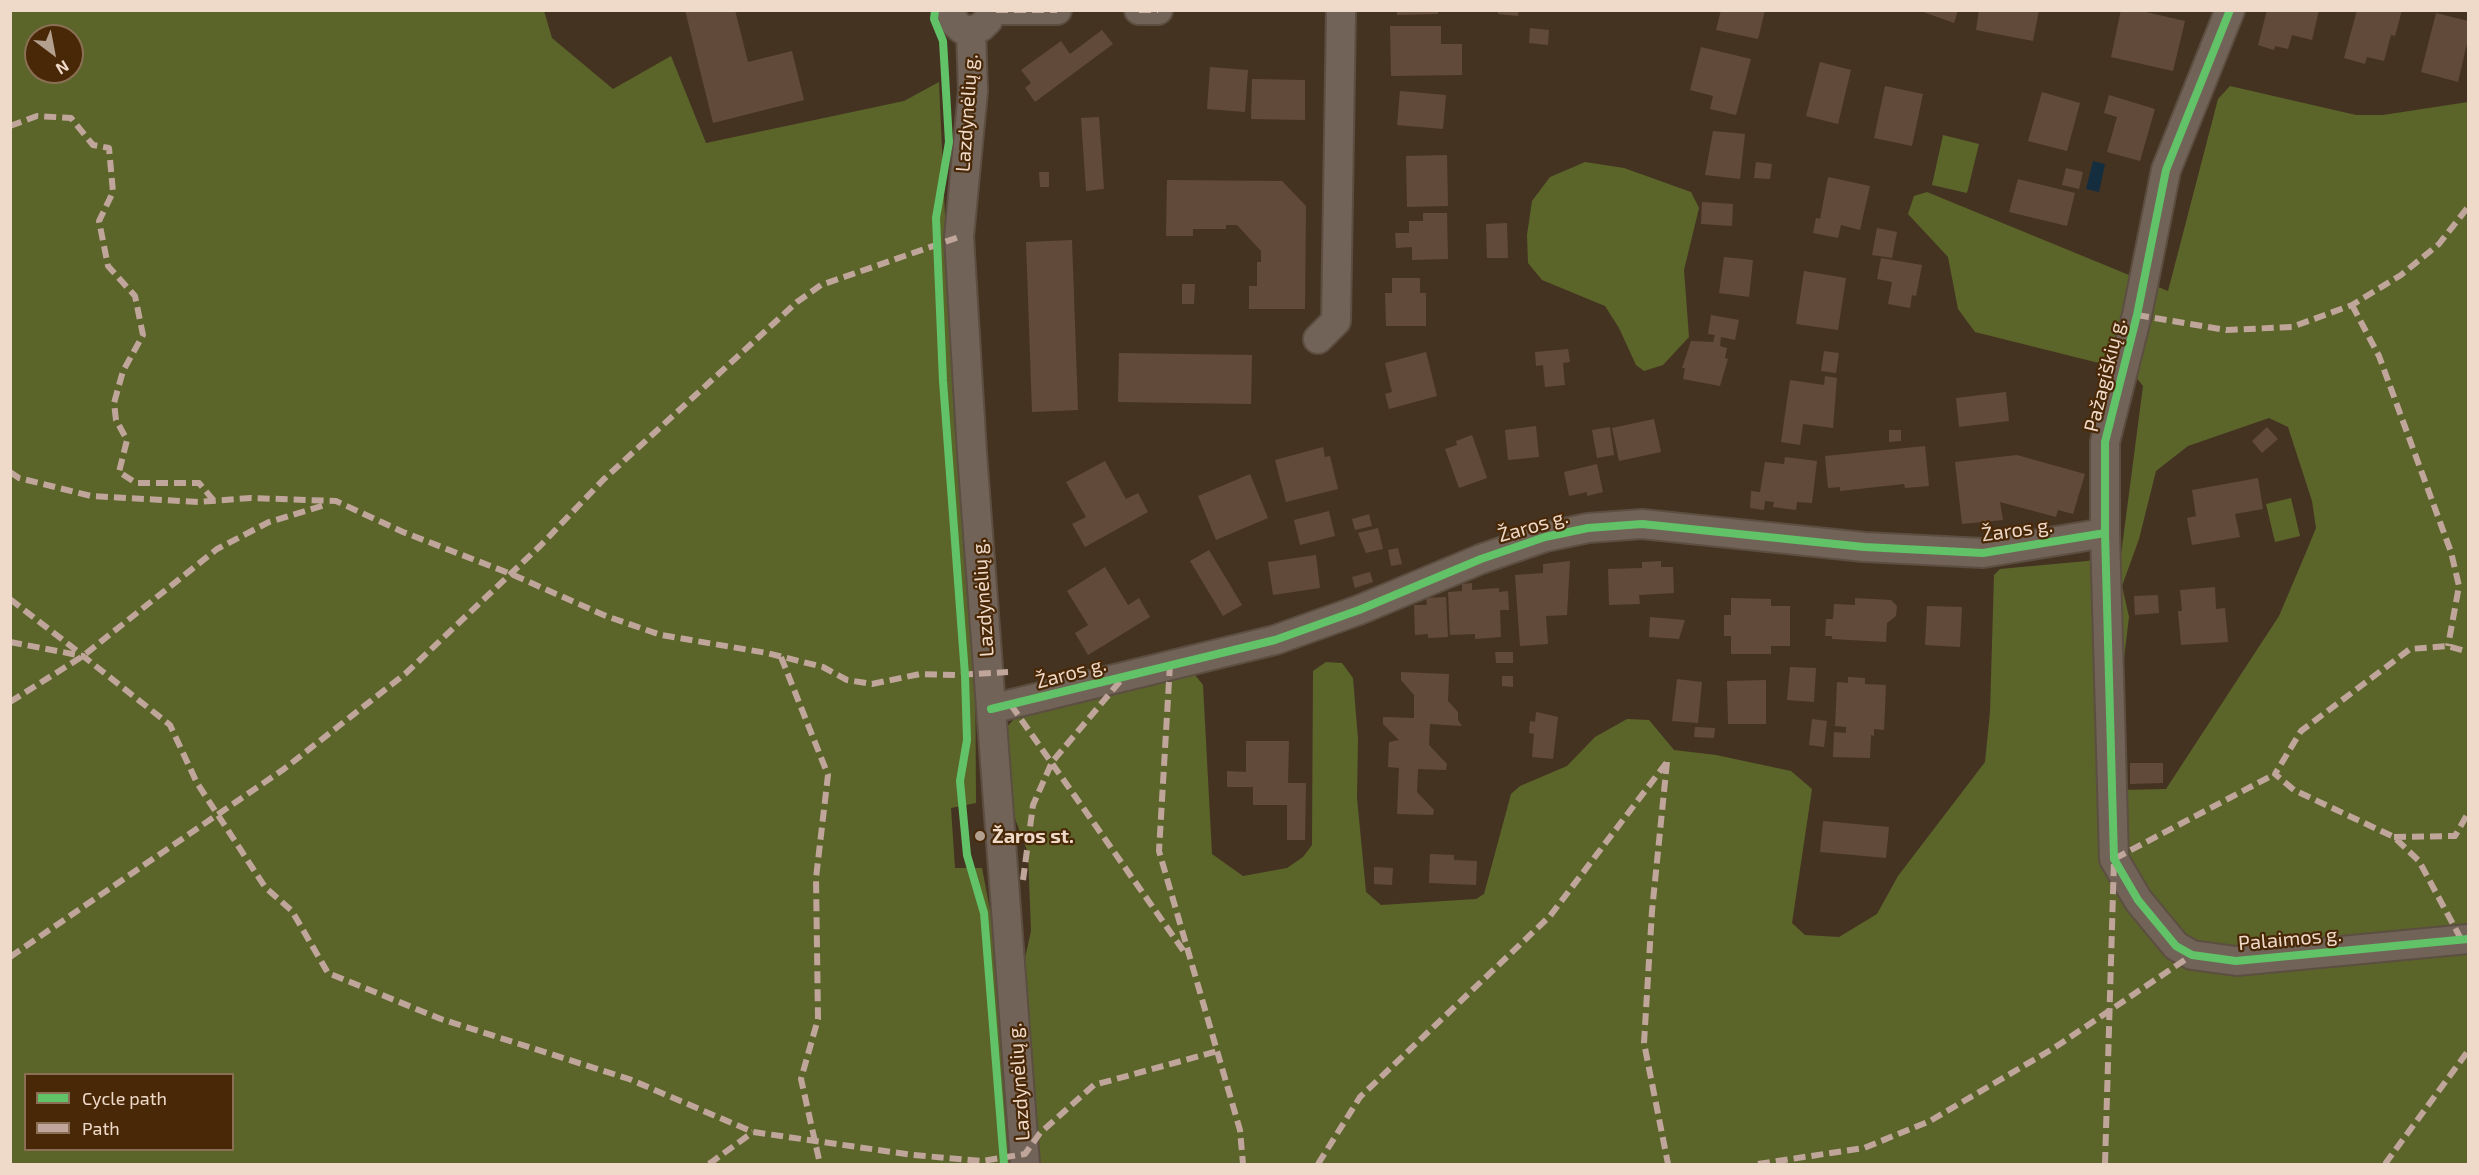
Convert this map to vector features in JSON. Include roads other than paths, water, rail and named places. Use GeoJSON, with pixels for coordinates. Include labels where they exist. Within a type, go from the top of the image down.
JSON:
{"type":"FeatureCollection","features":[{"type":"Feature","properties":{"kind":"street"},"geometry":{"type":"LineString","coordinates":[[950,10],[955,24],[962,29],[981,21]]}},
{"type":"Feature","properties":{"kind":"street"},"geometry":{"type":"LineString","coordinates":[[996,10],[1057,10]]}},
{"type":"Feature","properties":{"kind":"street"},"geometry":{"type":"LineString","coordinates":[[1139,10],[1158,10]]}},
{"type":"Feature","properties":{"kind":"street"},"geometry":{"type":"LineString","coordinates":[[1318,339],[1336,321],[1341,10]]}},
{"type":"Feature","properties":{"kind":"street","name":"Pažagiškių g."},"geometry":{"type":"LineString","coordinates":[[2138,900],[2114,859],[2105,533],[2105,442],[2137,315],[2166,170],[2230,10]]}},
{"type":"Feature","properties":{"kind":"street","name":"Lazdynėlių g."},"geometry":{"type":"LineString","coordinates":[[981,21],[959,237],[972,453],[1025,1164]]}},
{"type":"Feature","properties":{"kind":"street","name":"Žaros g."},"geometry":{"type":"LineString","coordinates":[[991,709],[1275,639],[1359,610],[1481,558],[1545,537],[1588,528],[1642,524],[1864,547],[1983,553],[2105,533]]}},
{"type":"Feature","properties":{"kind":"street","name":"Palaimos g."},"geometry":{"type":"LineString","coordinates":[[2138,900],[2176,946],[2192,956],[2211,959],[2236,961],[2469,939]]}},
{"type":"Feature","properties":{"kind":"water"},"geometry":{"type":"Polygon","coordinates":[[[2093,161],[2105,164],[2099,192],[2086,189],[2093,161]]]}},
{"type":"Feature","properties":{"kind":"place","name":"Žaros st."},"geometry":{"type":"Point","coordinates":[980,836]}}]}
